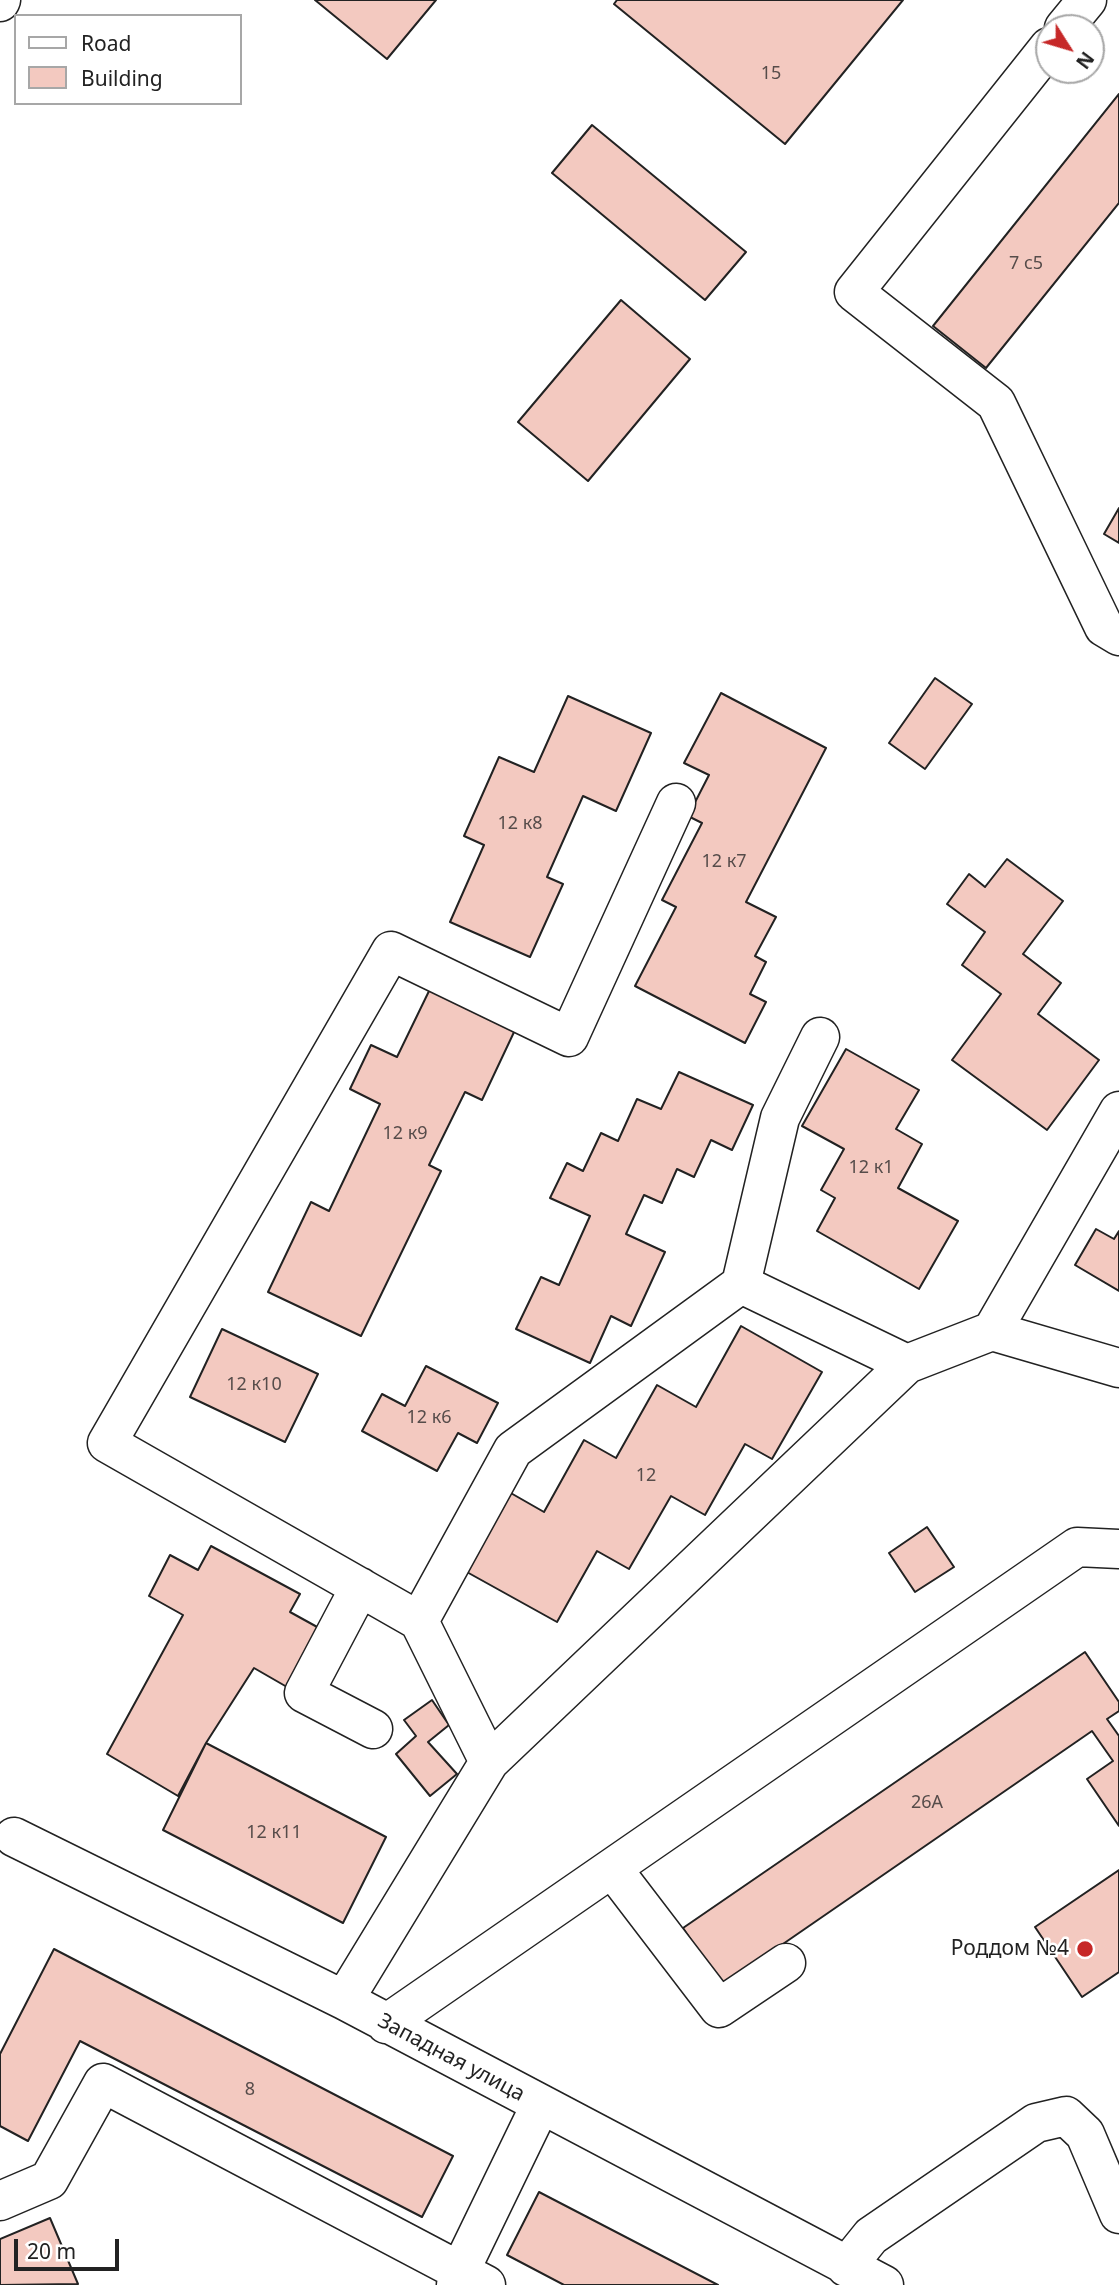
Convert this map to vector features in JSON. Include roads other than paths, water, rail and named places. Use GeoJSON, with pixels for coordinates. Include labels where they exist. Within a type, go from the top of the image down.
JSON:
{"type":"FeatureCollection","features":[{"type":"Feature","properties":{"kind":"street"},"geometry":{"type":"LineString","coordinates":[[1076,14],[1087,0]]}},
{"type":"Feature","properties":{"kind":"street"},"geometry":{"type":"LineString","coordinates":[[1035,65],[854,292],[996,403],[1104,627],[1119,636]]}},
{"type":"Feature","properties":{"kind":"street"},"geometry":{"type":"LineString","coordinates":[[489,1762],[419,1621],[107,1443],[390,951],[569,1037],[676,803]]}},
{"type":"Feature","properties":{"kind":"street"},"geometry":{"type":"LineString","coordinates":[[419,1621],[513,1450],[741,1284],[780,1118],[820,1037]]}},
{"type":"Feature","properties":{"kind":"street"},"geometry":{"type":"LineString","coordinates":[[992,1331],[1119,1111]]}},
{"type":"Feature","properties":{"kind":"street"},"geometry":{"type":"LineString","coordinates":[[741,1284],[906,1364]]}},
{"type":"Feature","properties":{"kind":"street"},"geometry":{"type":"LineString","coordinates":[[344,2000],[489,1762],[906,1364],[992,1331],[1119,1367]]}},
{"type":"Feature","properties":{"kind":"street"},"geometry":{"type":"LineString","coordinates":[[386,2024],[1077,1546],[1119,1549]]}},
{"type":"Feature","properties":{"kind":"street"},"geometry":{"type":"LineString","coordinates":[[360,1587],[304,1693],[373,1729]]}},
{"type":"Feature","properties":{"kind":"street","name":"Западная улица"},"geometry":{"type":"LineString","coordinates":[[14,1837],[344,2000],[540,2106],[884,2285]]}},
{"type":"Feature","properties":{"kind":"street"},"geometry":{"type":"LineString","coordinates":[[612,1868],[719,2008],[786,1963]]}},
{"type":"Feature","properties":{"kind":"street"},"geometry":{"type":"LineString","coordinates":[[0,2202],[49,2180],[103,2083],[467,2280],[540,2106]]}},
{"type":"Feature","properties":{"kind":"street"},"geometry":{"type":"LineString","coordinates":[[846,2267],[871,2236],[1036,2123],[1066,2116],[1085,2134],[1119,2214]]}},
{"type":"Feature","properties":{"kind":"place","name":"Роддом №4"},"geometry":{"type":"Point","coordinates":[1085,1949]}}]}
